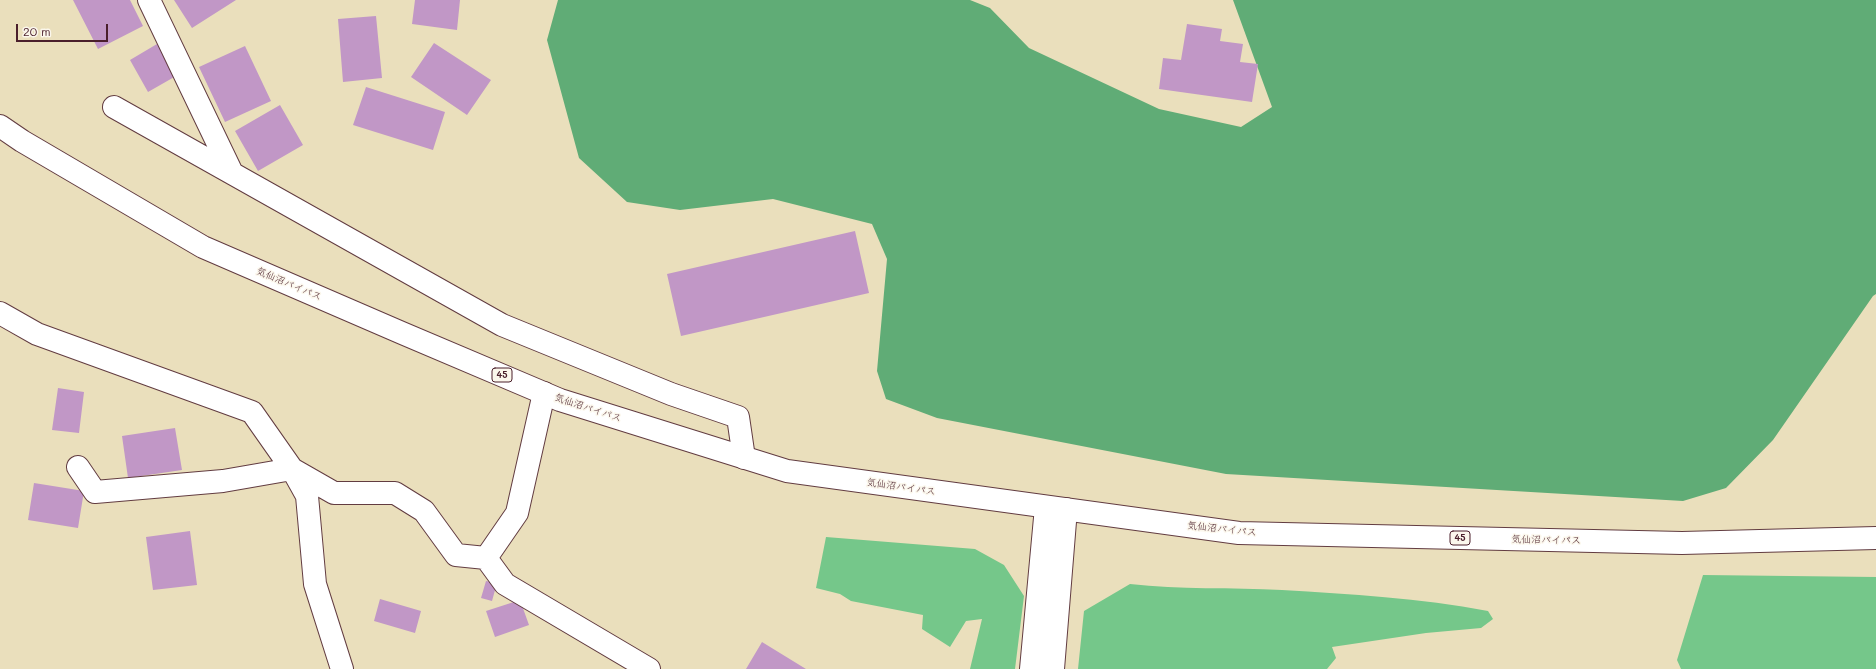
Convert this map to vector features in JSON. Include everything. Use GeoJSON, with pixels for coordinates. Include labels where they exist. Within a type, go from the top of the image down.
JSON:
{"type":"FeatureCollection","features":[{"type":"Feature","properties":{"kind":"main road"},"geometry":{"type":"LineString","coordinates":[[149,0],[232,173]]}},
{"type":"Feature","properties":{"kind":"main road"},"geometry":{"type":"LineString","coordinates":[[114,107],[502,325],[671,394],[738,417],[744,458]]}},
{"type":"Feature","properties":{"kind":"main road","name":"気仙沼バイパス"},"geometry":{"type":"LineString","coordinates":[[0,126],[22,141],[203,247],[560,400],[787,471],[1238,533],[1682,543],[1876,538]]}},
{"type":"Feature","properties":{"kind":"main road"},"geometry":{"type":"LineString","coordinates":[[0,314],[36,334],[252,412],[292,469],[307,496],[315,584],[342,669]]}},
{"type":"Feature","properties":{"kind":"main road"},"geometry":{"type":"LineString","coordinates":[[486,558],[517,513],[544,393]]}},
{"type":"Feature","properties":{"kind":"main road"},"geometry":{"type":"LineString","coordinates":[[78,467],[95,492],[223,481],[292,469],[334,493],[395,492],[424,511],[456,555],[486,558],[506,584],[649,669]]}},
{"type":"Feature","properties":{"kind":"main road"},"geometry":{"type":"LineString","coordinates":[[1031,669],[1056,508]]}},
{"type":"Feature","properties":{"kind":"main road"},"geometry":{"type":"LineString","coordinates":[[1053,669],[1056,508]]}},
{"type":"Feature","properties":{"kind":"green space"},"geometry":{"type":"Polygon","coordinates":[[[558,0],[970,0],[990,8],[1029,48],[1159,109],[1241,127],[1272,107],[1233,0],[1876,0],[1876,294],[1873,296],[1773,440],[1726,488],[1683,501],[1226,474],[937,418],[886,399],[877,371],[887,259],[872,224],[773,199],[680,210],[627,202],[579,158],[547,40],[558,0]]]}},
{"type":"Feature","properties":{"kind":"green space"},"geometry":{"type":"Polygon","coordinates":[[[826,537],[975,549],[1004,565],[1024,596],[1015,669],[970,669],[982,619],[966,621],[950,647],[922,629],[923,615],[851,601],[840,594],[816,588],[826,537]]]}},
{"type":"Feature","properties":{"kind":"green space"},"geometry":{"type":"Polygon","coordinates":[[[1703,575],[1876,577],[1876,669],[1681,669],[1677,660],[1703,575]]]}},
{"type":"Feature","properties":{"kind":"green space"},"geometry":{"type":"Polygon","coordinates":[[[1130,584],[1168,587],[1263,589],[1385,597],[1488,611],[1493,619],[1481,628],[1426,633],[1332,647],[1336,658],[1327,669],[1078,669],[1084,611],[1130,584]]]}},
{"type":"Feature","properties":{"kind":"building"},"geometry":{"type":"Polygon","coordinates":[[[73,0],[130,0],[143,26],[98,49],[73,0]]]}},
{"type":"Feature","properties":{"kind":"building"},"geometry":{"type":"Polygon","coordinates":[[[174,0],[236,0],[192,28],[174,0]]]}},
{"type":"Feature","properties":{"kind":"building"},"geometry":{"type":"Polygon","coordinates":[[[415,0],[460,0],[457,30],[412,24],[415,0]]]}},
{"type":"Feature","properties":{"kind":"building"},"geometry":{"type":"Polygon","coordinates":[[[376,16],[382,78],[343,82],[338,19],[376,16]]]}},
{"type":"Feature","properties":{"kind":"building"},"geometry":{"type":"Polygon","coordinates":[[[1187,24],[1222,29],[1220,41],[1243,44],[1240,62],[1258,64],[1252,102],[1159,89],[1163,58],[1181,60],[1187,24]]]}},
{"type":"Feature","properties":{"kind":"building"},"geometry":{"type":"Polygon","coordinates":[[[434,43],[491,80],[467,115],[411,77],[434,43]]]}},
{"type":"Feature","properties":{"kind":"building"},"geometry":{"type":"Polygon","coordinates":[[[157,44],[176,76],[148,92],[130,60],[157,44]]]}},
{"type":"Feature","properties":{"kind":"building"},"geometry":{"type":"Polygon","coordinates":[[[245,46],[271,101],[225,122],[199,67],[245,46]]]}},
{"type":"Feature","properties":{"kind":"building"},"geometry":{"type":"Polygon","coordinates":[[[366,87],[445,112],[433,150],[353,125],[366,87]]]}},
{"type":"Feature","properties":{"kind":"building"},"geometry":{"type":"Polygon","coordinates":[[[280,105],[303,145],[258,171],[235,131],[280,105]]]}},
{"type":"Feature","properties":{"kind":"building"},"geometry":{"type":"Polygon","coordinates":[[[855,231],[869,293],[681,336],[667,274],[855,231]]]}},
{"type":"Feature","properties":{"kind":"building"},"geometry":{"type":"Polygon","coordinates":[[[58,388],[84,392],[79,433],[52,430],[58,388]]]}},
{"type":"Feature","properties":{"kind":"building"},"geometry":{"type":"Polygon","coordinates":[[[175,428],[182,470],[128,478],[122,436],[175,428]]]}},
{"type":"Feature","properties":{"kind":"building"},"geometry":{"type":"Polygon","coordinates":[[[34,483],[84,491],[78,528],[28,520],[34,483]]]}},
{"type":"Feature","properties":{"kind":"building"},"geometry":{"type":"Polygon","coordinates":[[[190,531],[197,585],[153,590],[146,537],[190,531]]]}},
{"type":"Feature","properties":{"kind":"building"},"geometry":{"type":"Polygon","coordinates":[[[486,581],[497,583],[492,601],[481,598],[486,581]]]}},
{"type":"Feature","properties":{"kind":"building"},"geometry":{"type":"Polygon","coordinates":[[[380,599],[421,611],[415,633],[374,621],[380,599]]]}},
{"type":"Feature","properties":{"kind":"building"},"geometry":{"type":"Polygon","coordinates":[[[520,600],[529,625],[495,637],[486,611],[520,600]]]}},
{"type":"Feature","properties":{"kind":"building"},"geometry":{"type":"Polygon","coordinates":[[[762,642],[806,669],[746,669],[762,642]]]}}]}
